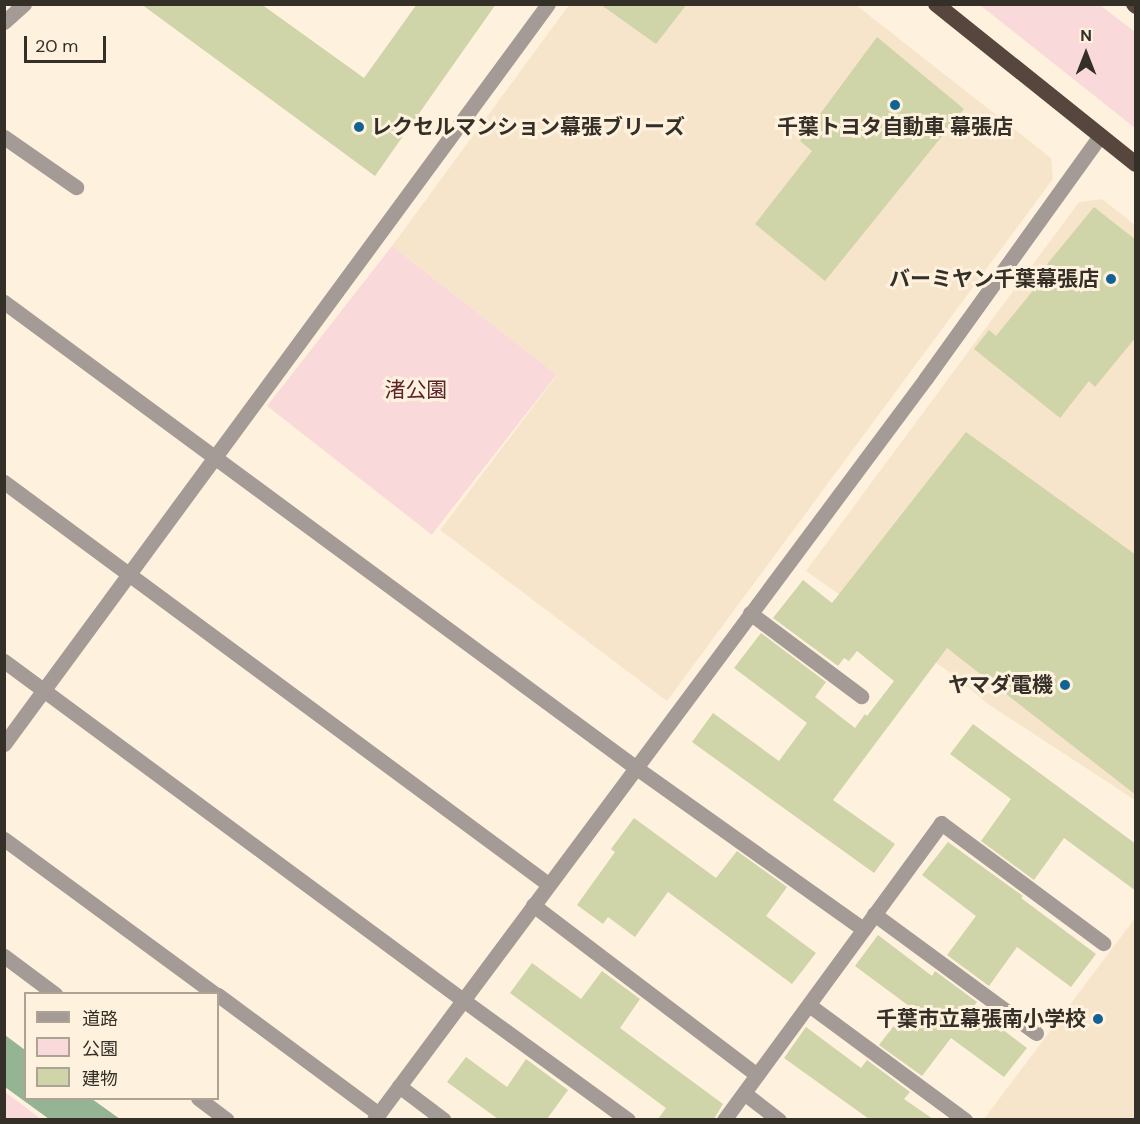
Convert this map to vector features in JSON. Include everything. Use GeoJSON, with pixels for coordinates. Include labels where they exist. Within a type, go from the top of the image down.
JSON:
{"type":"FeatureCollection","features":[{"type":"Feature","properties":{"kind":"highway"},"geometry":{"type":"LineString","coordinates":[[936,4],[1136,164]]}},
{"type":"Feature","properties":{"kind":"street"},"geometry":{"type":"LineString","coordinates":[[4,22],[24,4]]}},
{"type":"Feature","properties":{"kind":"street"},"geometry":{"type":"LineString","coordinates":[[4,744],[548,4]]}},
{"type":"Feature","properties":{"kind":"street"},"geometry":{"type":"LineString","coordinates":[[219,996],[376,1116],[926,378],[1100,136]]}},
{"type":"Feature","properties":{"kind":"street"},"geometry":{"type":"LineString","coordinates":[[4,137],[76,188]]}},
{"type":"Feature","properties":{"kind":"street"},"geometry":{"type":"LineString","coordinates":[[4,302],[635,766],[863,930]]}},
{"type":"Feature","properties":{"kind":"street"},"geometry":{"type":"LineString","coordinates":[[4,482],[548,884]]}},
{"type":"Feature","properties":{"kind":"street"},"geometry":{"type":"LineString","coordinates":[[750,613],[861,696]]}},
{"type":"Feature","properties":{"kind":"street"},"geometry":{"type":"LineString","coordinates":[[4,661],[628,1119]]}},
{"type":"Feature","properties":{"kind":"street"},"geometry":{"type":"LineString","coordinates":[[724,1119],[941,823],[1103,943]]}},
{"type":"Feature","properties":{"kind":"street"},"geometry":{"type":"LineString","coordinates":[[4,839],[213,992]]}},
{"type":"Feature","properties":{"kind":"street"},"geometry":{"type":"LineString","coordinates":[[533,905],[757,1075]]}},
{"type":"Feature","properties":{"kind":"street"},"geometry":{"type":"LineString","coordinates":[[874,914],[1036,1033]]}},
{"type":"Feature","properties":{"kind":"street"},"geometry":{"type":"LineString","coordinates":[[4,956],[54,992]]}},
{"type":"Feature","properties":{"kind":"street"},"geometry":{"type":"LineString","coordinates":[[808,1005],[965,1119]]}},
{"type":"Feature","properties":{"kind":"street"},"geometry":{"type":"LineString","coordinates":[[399,1086],[444,1119]]}},
{"type":"Feature","properties":{"kind":"street"},"geometry":{"type":"LineString","coordinates":[[744,1093],[779,1119]]}},
{"type":"Feature","properties":{"kind":"street"},"geometry":{"type":"LineString","coordinates":[[201,1100],[227,1119]]}},
{"type":"Feature","properties":{"kind":"shaded area"},"geometry":{"type":"Polygon","coordinates":[[[569,5],[856,5],[1051,158],[1053,179],[667,701],[440,530],[557,375],[392,246],[569,5]]]}},
{"type":"Feature","properties":{"kind":"shaded area"},"geometry":{"type":"Polygon","coordinates":[[[1102,199],[1135,225],[1135,800],[988,704],[952,674],[806,571],[1079,202],[1102,199]]]}},
{"type":"Feature","properties":{"kind":"shaded area","name":"千葉市立幕張南小学校"},"geometry":{"type":"Polygon","coordinates":[[[1135,918],[1135,1119],[984,1119],[1135,918]]]}},
{"type":"Feature","properties":{"kind":"shaded area"},"geometry":{"type":"Polygon","coordinates":[[[5,1035],[24,1049],[24,1100],[93,1100],[120,1119],[49,1119],[5,1087],[5,1035]]]}},
{"type":"Feature","properties":{"kind":"green space"},"geometry":{"type":"Polygon","coordinates":[[[980,5],[1100,5],[1135,32],[1135,128],[980,5]]]}},
{"type":"Feature","properties":{"kind":"green space","name":"渚公園"},"geometry":{"type":"Polygon","coordinates":[[[392,246],[557,375],[432,535],[267,406],[392,246]]]}},
{"type":"Feature","properties":{"kind":"green space"},"geometry":{"type":"Polygon","coordinates":[[[5,1092],[41,1119],[5,1119],[5,1092]]]}},
{"type":"Feature","properties":{"kind":"building","name":"レクセルマンション幕張ブリーズ"},"geometry":{"type":"Polygon","coordinates":[[[141,4],[261,4],[364,78],[417,4],[496,4],[375,176],[141,4]]]}},
{"type":"Feature","properties":{"kind":"building"},"geometry":{"type":"Polygon","coordinates":[[[600,4],[687,4],[656,44],[600,4]]]}},
{"type":"Feature","properties":{"kind":"building"},"geometry":{"type":"Polygon","coordinates":[[[877,37],[964,109],[825,281],[755,224],[812,151],[800,141],[877,37]]]}},
{"type":"Feature","properties":{"kind":"building"},"geometry":{"type":"Polygon","coordinates":[[[1094,207],[1136,240],[1136,337],[1095,387],[1089,381],[1060,418],[974,349],[989,330],[996,336],[1035,288],[1030,285],[1094,207]]]}},
{"type":"Feature","properties":{"kind":"building","name":"ヤマダ電機"},"geometry":{"type":"Polygon","coordinates":[[[966,432],[1136,555],[1136,795],[947,648],[833,800],[895,844],[874,873],[692,742],[713,713],[779,761],[807,723],[734,668],[761,633],[826,682],[815,697],[855,728],[865,714],[867,716],[894,681],[857,651],[849,661],[844,658],[838,666],[773,618],[803,580],[832,603],[966,432]]]}},
{"type":"Feature","properties":{"kind":"building"},"geometry":{"type":"Polygon","coordinates":[[[973,724],[1136,844],[1136,891],[1064,838],[1034,880],[981,841],[1011,799],[950,754],[973,724]]]}},
{"type":"Feature","properties":{"kind":"building"},"geometry":{"type":"Polygon","coordinates":[[[634,818],[716,878],[737,851],[787,887],[766,916],[816,953],[792,984],[668,892],[635,937],[608,917],[603,924],[577,905],[615,852],[611,849],[634,818]]]}},
{"type":"Feature","properties":{"kind":"building"},"geometry":{"type":"Polygon","coordinates":[[[948,842],[1023,896],[1021,898],[1096,954],[1071,987],[1017,947],[989,986],[947,955],[976,916],[922,875],[948,842]]]}},
{"type":"Feature","properties":{"kind":"building"},"geometry":{"type":"Polygon","coordinates":[[[878,935],[932,976],[935,971],[977,1002],[973,1007],[1027,1048],[1004,1077],[951,1038],[922,1076],[879,1045],[909,1006],[855,966],[878,935]]]}},
{"type":"Feature","properties":{"kind":"building"},"geometry":{"type":"Polygon","coordinates":[[[532,963],[581,999],[602,971],[640,999],[620,1028],[723,1104],[714,1119],[658,1119],[666,1108],[510,993],[532,963]]]}},
{"type":"Feature","properties":{"kind":"building"},"geometry":{"type":"Polygon","coordinates":[[[806,1027],[861,1068],[867,1060],[910,1092],[904,1099],[933,1119],[869,1119],[784,1058],[806,1027]]]}},
{"type":"Feature","properties":{"kind":"building"},"geometry":{"type":"Polygon","coordinates":[[[466,1057],[507,1087],[526,1059],[568,1090],[547,1119],[498,1119],[447,1082],[466,1057]]]}},
{"type":"Feature","properties":{"kind":"place","name":"千葉トヨタ自動車 幕張店"},"geometry":{"type":"Point","coordinates":[895,105]}},
{"type":"Feature","properties":{"kind":"place","name":"レクセルマンション幕張ブリーズ"},"geometry":{"type":"Point","coordinates":[359,127]}},
{"type":"Feature","properties":{"kind":"place","name":"バーミヤン千葉幕張店"},"geometry":{"type":"Point","coordinates":[1111,279]}},
{"type":"Feature","properties":{"kind":"place","name":"ヤマダ電機"},"geometry":{"type":"Point","coordinates":[1065,685]}},
{"type":"Feature","properties":{"kind":"place","name":"千葉市立幕張南小学校"},"geometry":{"type":"Point","coordinates":[1098,1019]}}]}
